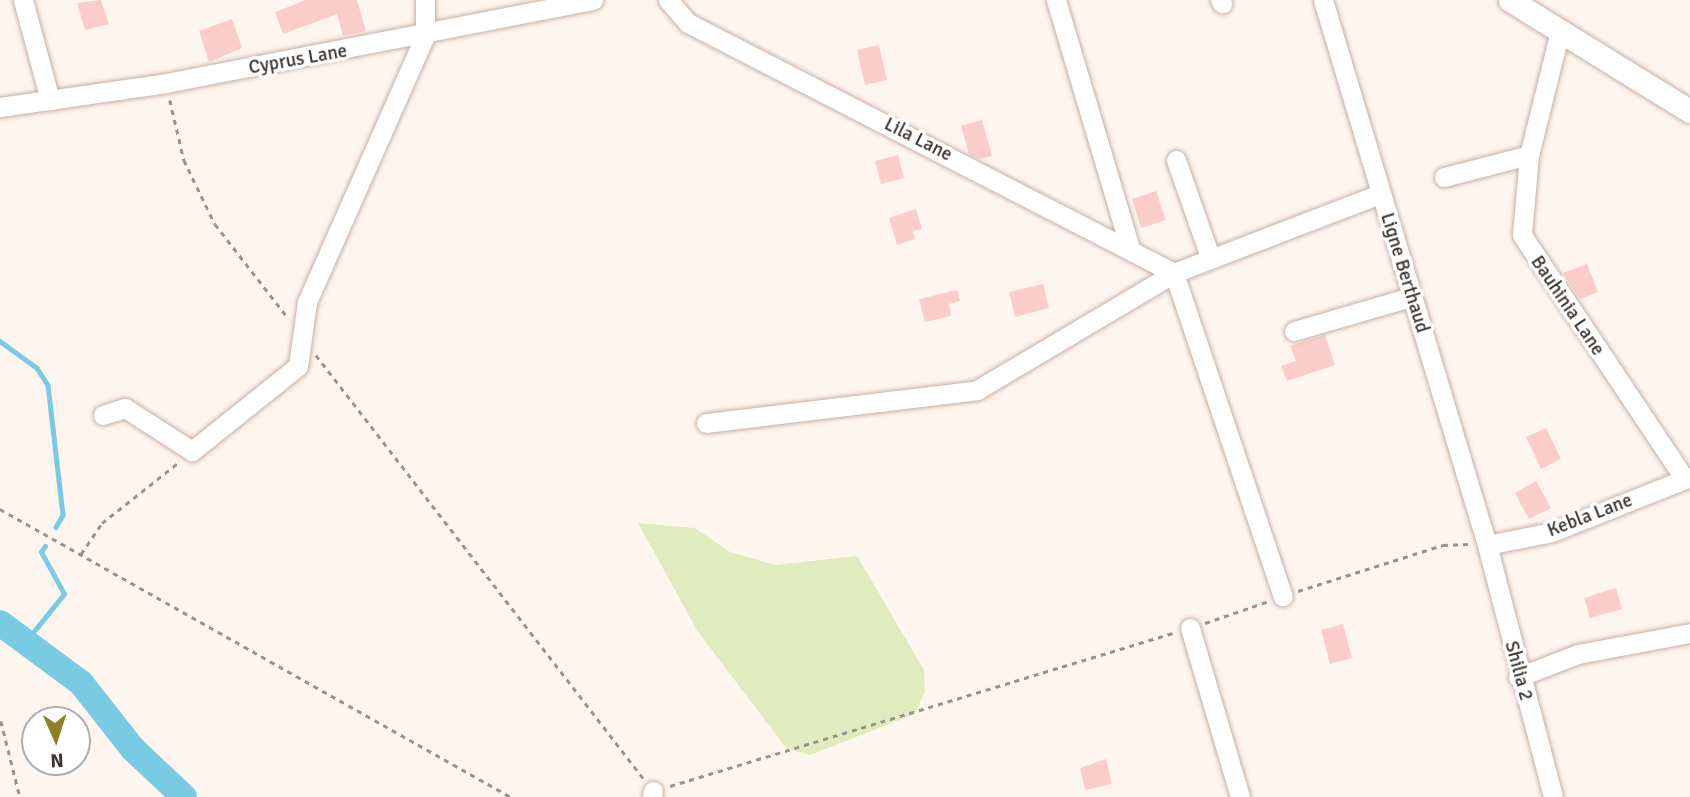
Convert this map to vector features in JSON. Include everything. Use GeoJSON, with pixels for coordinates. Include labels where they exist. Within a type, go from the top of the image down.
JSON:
{"type":"FeatureCollection","features":[{"type":"Feature","properties":{"kind":"main road"},"geometry":{"type":"LineString","coordinates":[[1510,0],[1690,111]]}},
{"type":"Feature","properties":{"kind":"street"},"geometry":{"type":"LineString","coordinates":[[23,0],[50,100]]}},
{"type":"Feature","properties":{"kind":"street"},"geometry":{"type":"LineString","coordinates":[[103,415],[125,408],[192,451],[298,366],[298,332],[425,36],[425,0]]}},
{"type":"Feature","properties":{"kind":"street","name":"Cyprus Lane"},"geometry":{"type":"LineString","coordinates":[[0,107],[166,83],[425,36],[593,0]]}},
{"type":"Feature","properties":{"kind":"street","name":"Lila Lane"},"geometry":{"type":"LineString","coordinates":[[668,0],[688,23],[1130,248],[1174,273]]}},
{"type":"Feature","properties":{"kind":"street"},"geometry":{"type":"LineString","coordinates":[[1056,0],[1130,248]]}},
{"type":"Feature","properties":{"kind":"street","name":"Ligne Berthaud"},"geometry":{"type":"LineString","coordinates":[[1323,0],[1487,545]]}},
{"type":"Feature","properties":{"kind":"street","name":"Bauhinia Lane"},"geometry":{"type":"LineString","coordinates":[[1560,31],[1529,155],[1521,234],[1687,478]]}},
{"type":"Feature","properties":{"kind":"street"},"geometry":{"type":"LineString","coordinates":[[1444,177],[1529,155]]}},
{"type":"Feature","properties":{"kind":"street"},"geometry":{"type":"LineString","coordinates":[[1175,160],[1210,257]]}},
{"type":"Feature","properties":{"kind":"street"},"geometry":{"type":"LineString","coordinates":[[706,422],[977,390],[1174,273],[1380,194]]}},
{"type":"Feature","properties":{"kind":"street"},"geometry":{"type":"LineString","coordinates":[[1174,273],[1283,596]]}},
{"type":"Feature","properties":{"kind":"street"},"geometry":{"type":"LineString","coordinates":[[1294,331],[1411,297]]}},
{"type":"Feature","properties":{"kind":"street","name":"Kebla Lane"},"geometry":{"type":"LineString","coordinates":[[1487,545],[1552,532],[1687,478]]}},
{"type":"Feature","properties":{"kind":"street","name":"Shilia 2"},"geometry":{"type":"LineString","coordinates":[[1487,545],[1518,677],[1553,797]]}},
{"type":"Feature","properties":{"kind":"street"},"geometry":{"type":"LineString","coordinates":[[1190,628],[1240,797]]}},
{"type":"Feature","properties":{"kind":"street"},"geometry":{"type":"LineString","coordinates":[[1518,677],[1578,654],[1690,633]]}},
{"type":"Feature","properties":{"kind":"path"},"geometry":{"type":"LineString","coordinates":[[166,83],[184,160],[215,224],[652,794],[1190,628],[1443,545],[1487,545]]}},
{"type":"Feature","properties":{"kind":"path"},"geometry":{"type":"LineString","coordinates":[[81,554],[102,523],[192,451]]}},
{"type":"Feature","properties":{"kind":"path"},"geometry":{"type":"LineString","coordinates":[[0,509],[511,797]]}},
{"type":"Feature","properties":{"kind":"path"},"geometry":{"type":"LineString","coordinates":[[1,721],[20,797]]}},
{"type":"Feature","properties":{"kind":"green space"},"geometry":{"type":"Polygon","coordinates":[[[638,523],[695,528],[730,552],[775,565],[857,556],[924,670],[925,692],[915,714],[810,755],[787,749],[698,632],[638,523]]]}},
{"type":"Feature","properties":{"kind":"building"},"geometry":{"type":"Polygon","coordinates":[[[101,0],[109,24],[85,30],[77,3],[101,0]]]}},
{"type":"Feature","properties":{"kind":"building"},"geometry":{"type":"Polygon","coordinates":[[[306,0],[357,0],[366,31],[343,36],[337,14],[283,34],[275,12],[306,0]]]}},
{"type":"Feature","properties":{"kind":"building"},"geometry":{"type":"Polygon","coordinates":[[[232,19],[242,48],[209,62],[199,31],[232,19]]]}},
{"type":"Feature","properties":{"kind":"building"},"geometry":{"type":"Polygon","coordinates":[[[879,45],[887,80],[865,85],[857,50],[879,45]]]}},
{"type":"Feature","properties":{"kind":"building"},"geometry":{"type":"Polygon","coordinates":[[[982,120],[992,156],[979,159],[969,154],[961,126],[982,120]]]}},
{"type":"Feature","properties":{"kind":"building"},"geometry":{"type":"Polygon","coordinates":[[[898,155],[904,178],[881,184],[875,161],[898,155]]]}},
{"type":"Feature","properties":{"kind":"building"},"geometry":{"type":"Polygon","coordinates":[[[1156,191],[1166,220],[1141,228],[1132,199],[1156,191]]]}},
{"type":"Feature","properties":{"kind":"building"},"geometry":{"type":"Polygon","coordinates":[[[916,209],[922,229],[913,231],[915,239],[897,245],[889,218],[916,209]]]}},
{"type":"Feature","properties":{"kind":"building"},"geometry":{"type":"Polygon","coordinates":[[[1587,264],[1598,292],[1580,299],[1563,273],[1587,264]]]}},
{"type":"Feature","properties":{"kind":"building"},"geometry":{"type":"Polygon","coordinates":[[[1043,284],[1049,308],[1015,317],[1009,292],[1043,284]]]}},
{"type":"Feature","properties":{"kind":"building"},"geometry":{"type":"Polygon","coordinates":[[[957,290],[960,301],[949,304],[951,316],[925,322],[919,299],[957,290]]]}},
{"type":"Feature","properties":{"kind":"building"},"geometry":{"type":"Polygon","coordinates":[[[1325,335],[1335,365],[1287,381],[1281,366],[1296,361],[1290,346],[1325,335]]]}},
{"type":"Feature","properties":{"kind":"building"},"geometry":{"type":"Polygon","coordinates":[[[1546,428],[1561,459],[1541,469],[1526,437],[1546,428]]]}},
{"type":"Feature","properties":{"kind":"building"},"geometry":{"type":"Polygon","coordinates":[[[1536,481],[1551,508],[1529,519],[1515,493],[1536,481]]]}},
{"type":"Feature","properties":{"kind":"building"},"geometry":{"type":"Polygon","coordinates":[[[1616,588],[1622,609],[1590,618],[1584,598],[1616,588]]]}},
{"type":"Feature","properties":{"kind":"building"},"geometry":{"type":"Polygon","coordinates":[[[1343,624],[1352,658],[1330,664],[1321,630],[1343,624]]]}},
{"type":"Feature","properties":{"kind":"building"},"geometry":{"type":"Polygon","coordinates":[[[1106,759],[1112,784],[1085,790],[1080,768],[1106,759]]]}},
{"type":"Feature","properties":{"kind":"waterway"},"geometry":{"type":"LineString","coordinates":[[0,341],[37,368],[48,385],[63,515],[56,527]]}},
{"type":"Feature","properties":{"kind":"waterway"},"geometry":{"type":"LineString","coordinates":[[27,640],[64,594],[41,552],[45,546]]}},
{"type":"Feature","properties":{"kind":"waterway"},"geometry":{"type":"LineString","coordinates":[[0,623],[81,683],[133,749],[184,797]]}}]}
